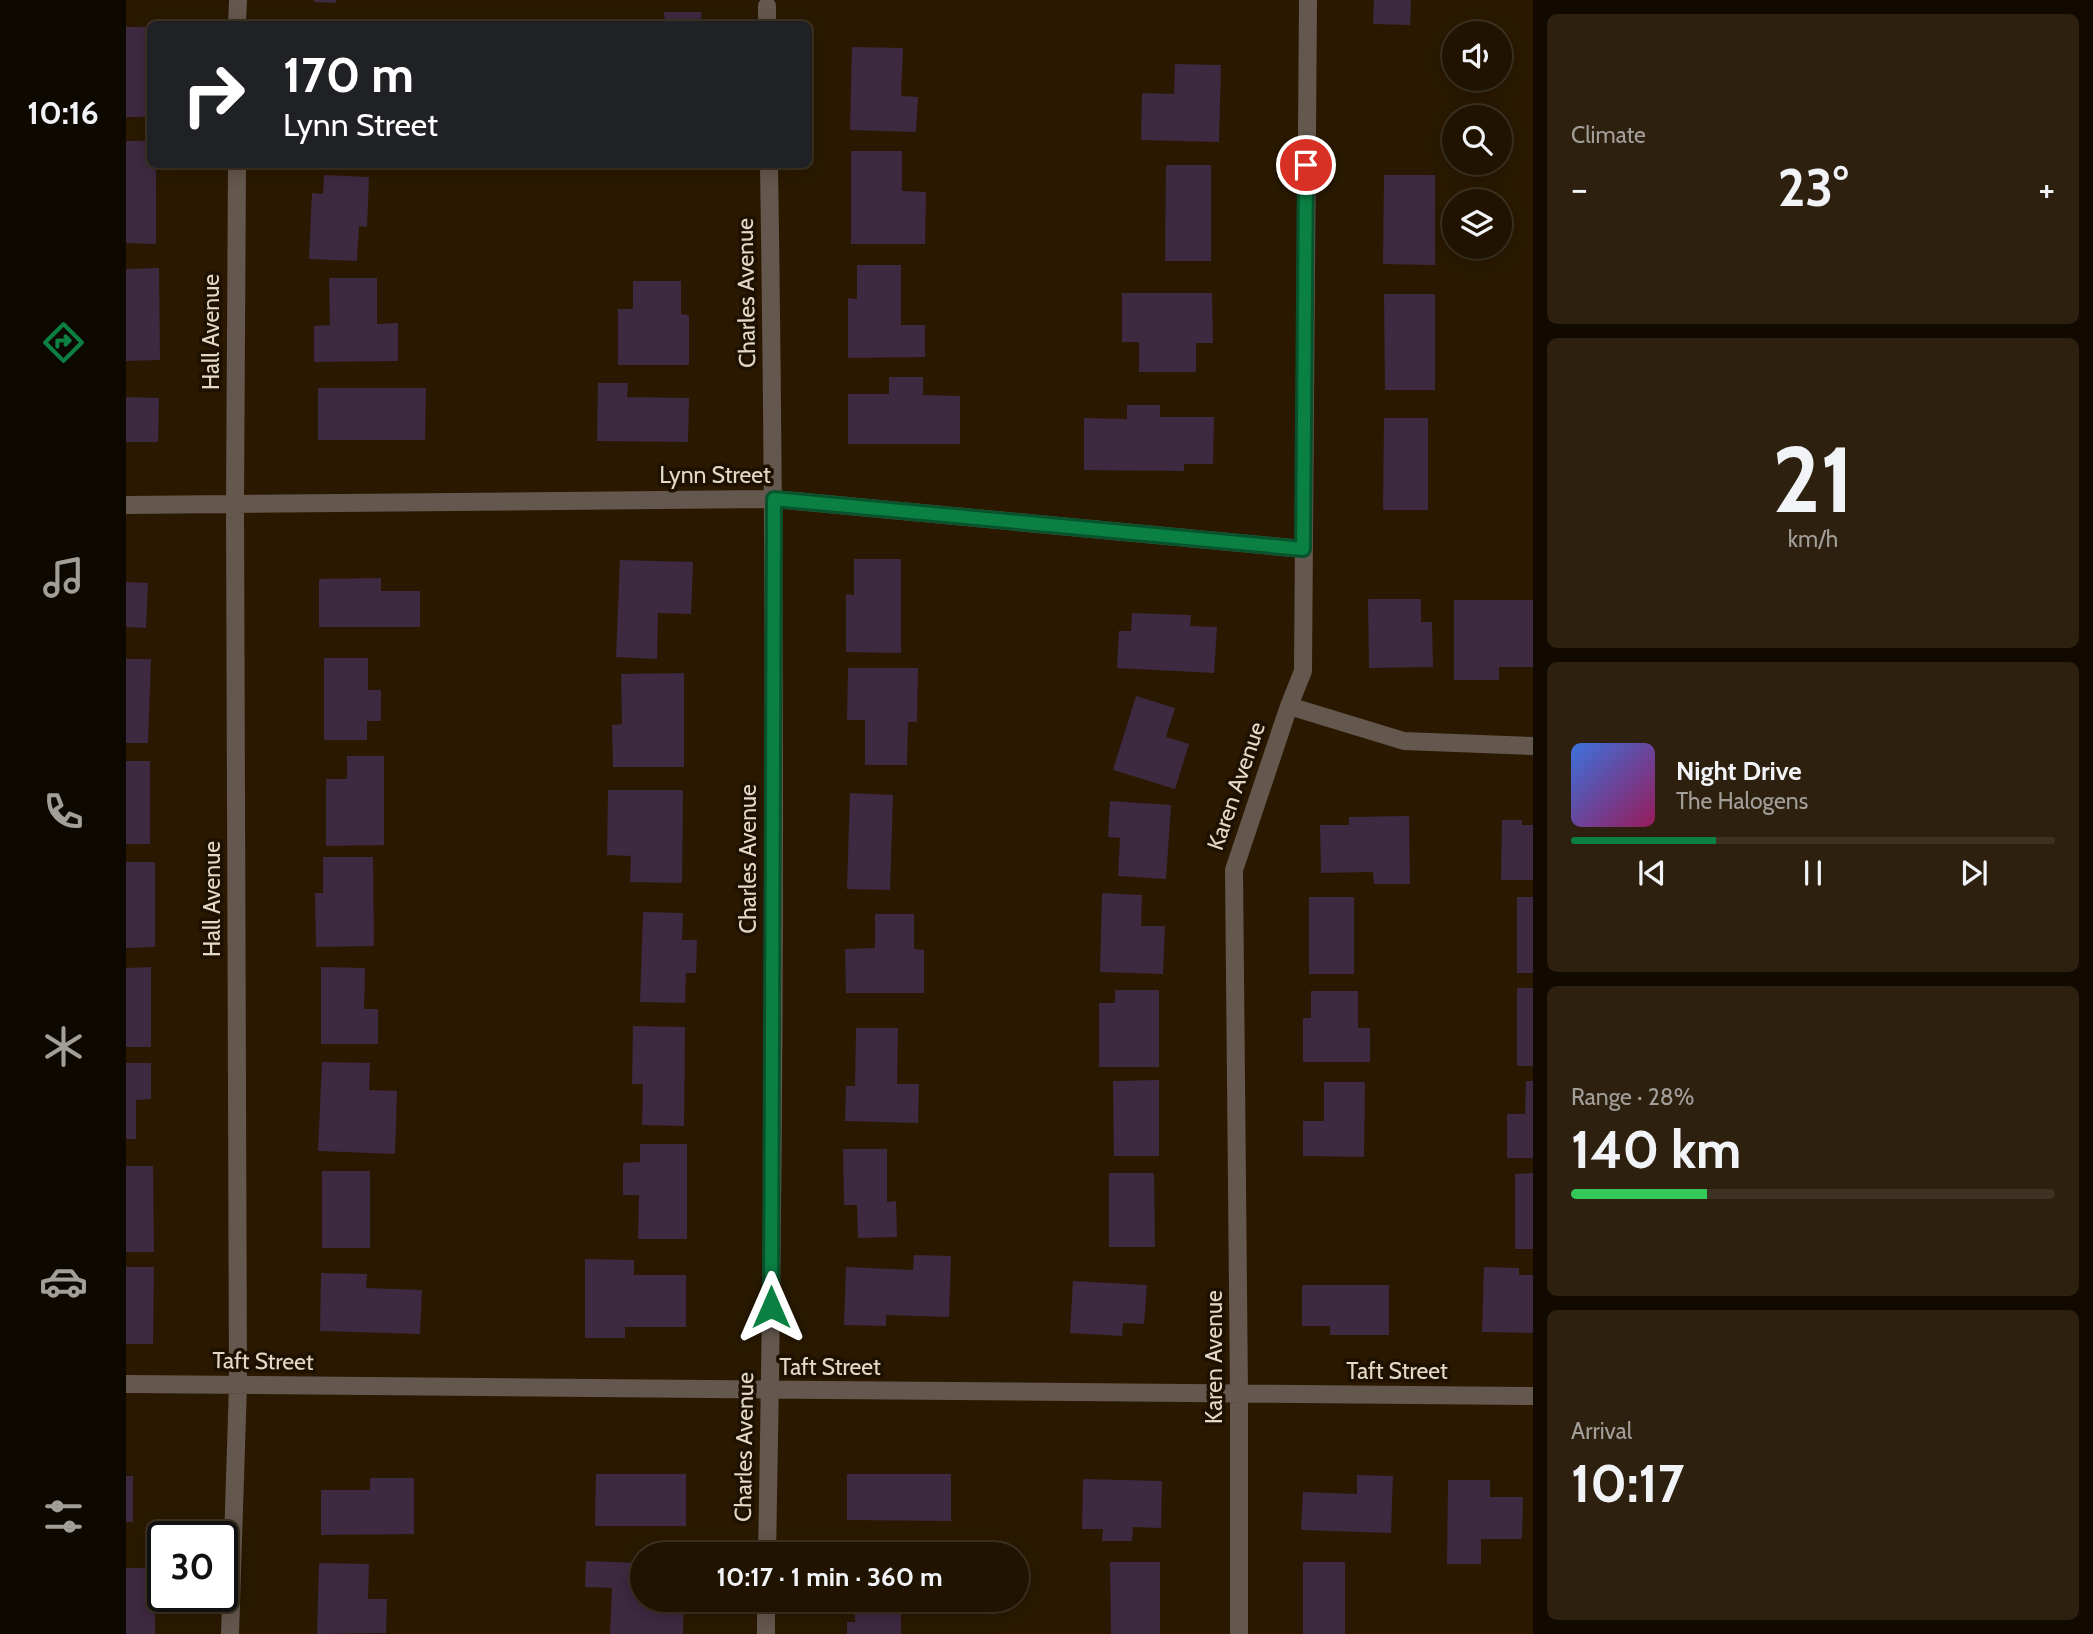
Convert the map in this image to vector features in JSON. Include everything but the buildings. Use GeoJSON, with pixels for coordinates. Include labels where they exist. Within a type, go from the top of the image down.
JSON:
{"type":"FeatureCollection","features":[{"type":"Feature","properties":{"kind":"street"},"geometry":{"type":"LineString","coordinates":[[237,21],[238,0]]}},
{"type":"Feature","properties":{"kind":"street","name":"Karen Avenue"},"geometry":{"type":"LineString","coordinates":[[1239,1634],[1234,870],[1303,671],[1308,0]]}},
{"type":"Feature","properties":{"kind":"street"},"geometry":{"type":"LineString","coordinates":[[767,6],[767,21]]}},
{"type":"Feature","properties":{"kind":"street","name":"Hall Avenue"},"geometry":{"type":"LineString","coordinates":[[230,1634],[238,1385],[235,504],[237,168]]}},
{"type":"Feature","properties":{"kind":"street","name":"Charles Avenue"},"geometry":{"type":"LineString","coordinates":[[767,1542],[774,499],[769,168]]}},
{"type":"Feature","properties":{"kind":"street","name":"Lynn Street"},"geometry":{"type":"LineString","coordinates":[[126,505],[774,499],[1303,549]]}},
{"type":"Feature","properties":{"kind":"street"},"geometry":{"type":"LineString","coordinates":[[1289,706],[1404,741],[1533,746]]}},
{"type":"Feature","properties":{"kind":"street","name":"Taft Street"},"geometry":{"type":"LineString","coordinates":[[126,1384],[1533,1396]]}},
{"type":"Feature","properties":{"kind":"street"},"geometry":{"type":"LineString","coordinates":[[766,1612],[766,1634]]}},
{"type":"Feature","properties":{"kind":"route"},"geometry":{"type":"LineString","coordinates":[[771,1307],[774,499],[1303,549],[1306,165]]}}]}
